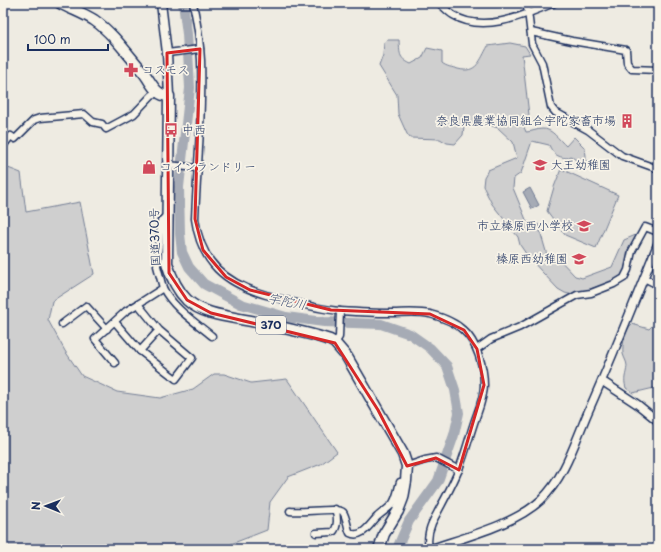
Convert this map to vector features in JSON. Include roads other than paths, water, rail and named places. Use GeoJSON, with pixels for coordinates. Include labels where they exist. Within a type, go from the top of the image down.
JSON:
{"type":"FeatureCollection","features":[{"type":"Feature","properties":{"kind":"highway"},"geometry":{"type":"LineString","coordinates":[[60,3],[94,20],[111,36],[148,78],[158,93],[169,133]]}},
{"type":"Feature","properties":{"kind":"highway"},"geometry":{"type":"LineString","coordinates":[[158,93],[163,96],[169,96]]}},
{"type":"Feature","properties":{"kind":"highway","name":"国道370号"},"geometry":{"type":"LineString","coordinates":[[169,96],[170,166],[167,216],[167,263],[172,280],[187,300],[211,313],[309,334],[330,340],[337,340],[403,454],[407,466],[403,498],[398,511],[384,534],[379,549]]}},
{"type":"Feature","properties":{"kind":"main road"},"geometry":{"type":"LineString","coordinates":[[161,3],[171,53],[169,96]]}},
{"type":"Feature","properties":{"kind":"street"},"geometry":{"type":"LineString","coordinates":[[194,3],[199,49],[201,100],[196,168],[195,219],[197,233],[203,250],[215,267],[236,284],[250,290],[318,308],[340,312],[412,312],[430,314],[450,322],[464,330],[477,349],[484,386],[481,402],[457,469],[432,522],[428,536],[430,549],[508,521],[523,513],[541,500],[553,485],[563,470],[602,381],[658,243]]}},
{"type":"Feature","properties":{"kind":"street"},"geometry":{"type":"LineString","coordinates":[[439,3],[452,15],[462,20],[480,24],[491,23],[528,13],[554,3]]}},
{"type":"Feature","properties":{"kind":"street"},"geometry":{"type":"LineString","coordinates":[[526,3],[532,44],[542,63],[551,107],[555,112],[588,130],[622,156],[658,169]]}},
{"type":"Feature","properties":{"kind":"street"},"geometry":{"type":"LineString","coordinates":[[531,32],[572,41],[626,50],[627,63],[632,69],[658,70]]}},
{"type":"Feature","properties":{"kind":"street"},"geometry":{"type":"LineString","coordinates":[[171,53],[199,49]]}},
{"type":"Feature","properties":{"kind":"street"},"geometry":{"type":"LineString","coordinates":[[3,146],[11,136],[14,139],[34,120],[40,118],[84,114],[93,122],[102,124],[106,129],[134,114],[152,95],[158,93]]}},
{"type":"Feature","properties":{"kind":"street"},"geometry":{"type":"LineString","coordinates":[[170,166],[196,168]]}},
{"type":"Feature","properties":{"kind":"street"},"geometry":{"type":"LineString","coordinates":[[167,216],[161,220],[157,266],[163,288],[166,294],[177,306],[212,336]]}},
{"type":"Feature","properties":{"kind":"street"},"geometry":{"type":"LineString","coordinates":[[477,349],[491,339],[520,327],[577,295],[591,293],[614,284],[624,278],[628,270],[632,251],[645,227],[658,232]]}},
{"type":"Feature","properties":{"kind":"street"},"geometry":{"type":"LineString","coordinates":[[644,278],[658,285]]}},
{"type":"Feature","properties":{"kind":"street"},"geometry":{"type":"LineString","coordinates":[[115,364],[95,339],[126,311],[163,288]]}},
{"type":"Feature","properties":{"kind":"street"},"geometry":{"type":"LineString","coordinates":[[115,322],[140,350],[176,379],[192,358],[160,330],[138,304]]}},
{"type":"Feature","properties":{"kind":"street"},"geometry":{"type":"LineString","coordinates":[[62,324],[86,306],[107,329]]}},
{"type":"Feature","properties":{"kind":"street"},"geometry":{"type":"LineString","coordinates":[[337,340],[340,312]]}},
{"type":"Feature","properties":{"kind":"street"},"geometry":{"type":"LineString","coordinates":[[140,350],[160,330]]}},
{"type":"Feature","properties":{"kind":"street"},"geometry":{"type":"LineString","coordinates":[[602,381],[637,404],[658,421]]}},
{"type":"Feature","properties":{"kind":"street"},"geometry":{"type":"LineString","coordinates":[[407,466],[436,458],[457,469]]}},
{"type":"Feature","properties":{"kind":"street"},"geometry":{"type":"LineString","coordinates":[[290,511],[312,512],[335,509],[340,510],[344,514],[350,533],[354,535],[367,529],[377,517],[393,504],[400,482],[406,481]]}},
{"type":"Feature","properties":{"kind":"street"},"geometry":{"type":"LineString","coordinates":[[316,533],[334,531],[336,528],[337,513],[335,509]]}},
{"type":"Feature","properties":{"kind":"waterway","name":"宇陀川"},"geometry":{"type":"LineString","coordinates":[[183,3],[187,34],[190,88],[179,187],[180,234],[182,252],[189,267],[204,284],[241,304],[286,317],[324,322],[381,324],[410,334],[430,348],[447,366],[455,390],[459,413],[454,435],[438,481],[409,521],[399,544],[399,549]]}},
{"type":"Feature","properties":{"kind":"waterway"},"geometry":{"type":"LineString","coordinates":[[479,3],[497,3]]}},
{"type":"Feature","properties":{"kind":"place","name":"コスモス"},"geometry":{"type":"Point","coordinates":[131,70]}},
{"type":"Feature","properties":{"kind":"place","name":"奈良県農業協同組合宇陀家畜市場"},"geometry":{"type":"Point","coordinates":[627,121]}},
{"type":"Feature","properties":{"kind":"place","name":"中西"},"geometry":{"type":"Point","coordinates":[171,130]}},
{"type":"Feature","properties":{"kind":"place","name":"大王幼稚園"},"geometry":{"type":"Point","coordinates":[540,165]}},
{"type":"Feature","properties":{"kind":"place","name":"コインランドリー"},"geometry":{"type":"Point","coordinates":[149,167]}},
{"type":"Feature","properties":{"kind":"place","name":"市立榛原西小学校"},"geometry":{"type":"Point","coordinates":[584,226]}},
{"type":"Feature","properties":{"kind":"place","name":"榛原西幼稚園"},"geometry":{"type":"Point","coordinates":[579,259]}}]}
